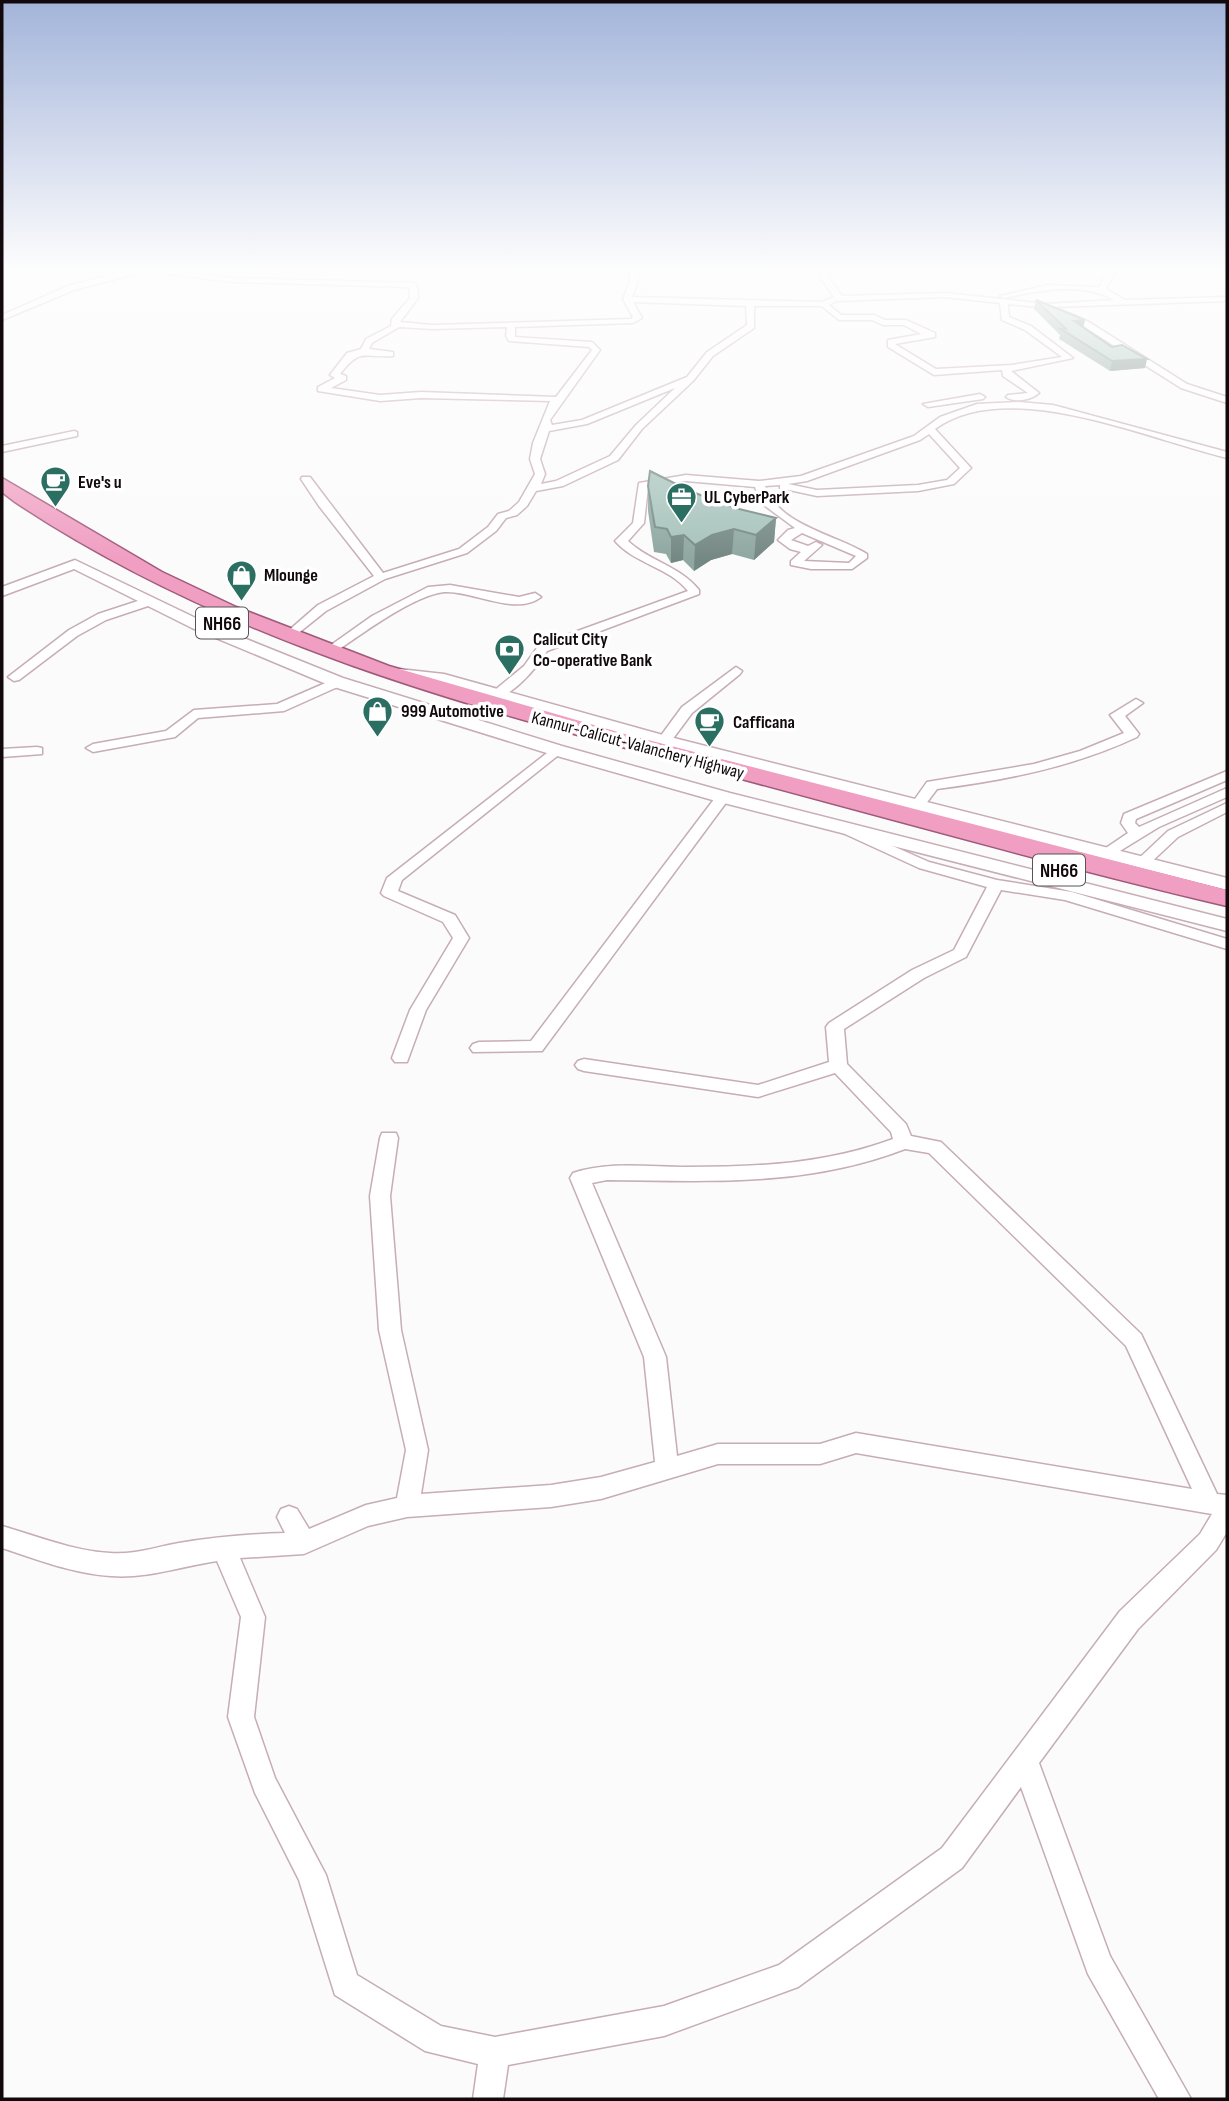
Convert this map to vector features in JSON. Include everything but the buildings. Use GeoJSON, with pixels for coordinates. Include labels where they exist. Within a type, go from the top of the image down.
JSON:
{"type":"FeatureCollection","features":[{"type":"Feature","properties":{"kind":"highway","name":"Kannur-Calicut-Valanchery Highway"},"geometry":{"type":"LineString","coordinates":[[2,483],[110,551],[152,574],[231,612],[386,672],[515,713],[903,816],[1227,898]]}},
{"type":"Feature","properties":{"kind":"highway","name":"Kannur-Calicut-Valanchery Highway"},"geometry":{"type":"LineString","coordinates":[[2,502],[130,580],[212,619],[371,681],[511,726],[903,816]]}},
{"type":"Feature","properties":{"kind":"highway","name":"NH66"},"geometry":{"type":"LineString","coordinates":[[903,816],[1227,914]]}},
{"type":"Feature","properties":{"kind":"street"},"geometry":{"type":"LineString","coordinates":[[342,365],[334,375],[343,378],[321,389],[380,398],[421,395],[541,397],[554,399],[555,404]]}},
{"type":"Feature","properties":{"kind":"street"},"geometry":{"type":"LineString","coordinates":[[292,635],[322,608],[382,577],[463,551],[492,529],[502,516],[513,513],[523,504],[535,488],[540,474],[535,459],[538,443],[546,429],[545,420],[585,365]]}},
{"type":"Feature","properties":{"kind":"street"},"geometry":{"type":"LineString","coordinates":[[535,488],[558,484],[614,458],[639,427],[701,365]]}},
{"type":"Feature","properties":{"kind":"street"},"geometry":{"type":"LineString","coordinates":[[923,365],[934,372],[1022,365]]}},
{"type":"Feature","properties":{"kind":"street"},"geometry":{"type":"LineString","coordinates":[[1151,365],[1184,386],[1227,400]]}},
{"type":"Feature","properties":{"kind":"street"},"geometry":{"type":"LineString","coordinates":[[928,404],[989,396],[1034,395],[1005,372],[1009,367]]}},
{"type":"Feature","properties":{"kind":"street"},"geometry":{"type":"LineString","coordinates":[[546,429],[600,417],[690,379]]}},
{"type":"Feature","properties":{"kind":"street"},"geometry":{"type":"LineString","coordinates":[[495,695],[529,669],[543,648],[695,592],[684,579],[646,557],[630,552],[621,541],[635,528],[643,510],[643,485],[659,479],[774,484],[803,479],[917,438],[943,419],[980,406],[1053,408],[1227,455]]}},
{"type":"Feature","properties":{"kind":"street"},"geometry":{"type":"LineString","coordinates":[[774,484],[817,493],[918,488],[950,482],[966,468],[930,429]]}},
{"type":"Feature","properties":{"kind":"street"},"geometry":{"type":"LineString","coordinates":[[2,449],[74,434]]}},
{"type":"Feature","properties":{"kind":"street"},"geometry":{"type":"LineString","coordinates":[[306,479],[316,498],[353,543],[363,561],[382,577]]}},
{"type":"Feature","properties":{"kind":"street"},"geometry":{"type":"LineString","coordinates":[[759,484],[765,501],[803,529],[850,548],[863,556],[852,566],[795,563],[819,543],[821,537]]}},
{"type":"Feature","properties":{"kind":"street"},"geometry":{"type":"LineString","coordinates":[[635,528],[646,557]]}},
{"type":"Feature","properties":{"kind":"street"},"geometry":{"type":"LineString","coordinates":[[803,529],[792,532],[784,540],[794,547],[810,550]]}},
{"type":"Feature","properties":{"kind":"street"},"geometry":{"type":"LineString","coordinates":[[2,592],[75,564],[147,601],[337,682],[556,750],[723,797],[1227,925]]}},
{"type":"Feature","properties":{"kind":"street"},"geometry":{"type":"LineString","coordinates":[[330,650],[376,619],[432,589],[450,588],[519,601],[535,597]]}},
{"type":"Feature","properties":{"kind":"street"},"geometry":{"type":"LineString","coordinates":[[14,677],[72,633],[102,617],[147,601]]}},
{"type":"Feature","properties":{"kind":"street"},"geometry":{"type":"LineString","coordinates":[[664,741],[687,710],[736,671]]}},
{"type":"Feature","properties":{"kind":"street"},"geometry":{"type":"LineString","coordinates":[[386,672],[438,678],[664,741],[903,816],[1105,854],[1227,884]]}},
{"type":"Feature","properties":{"kind":"street"},"geometry":{"type":"LineString","coordinates":[[93,748],[170,734],[194,714],[279,708],[337,682]]}},
{"type":"Feature","properties":{"kind":"street"},"geometry":{"type":"LineString","coordinates":[[903,816],[932,785],[989,778],[1091,753],[1113,744],[1132,734],[1117,715],[1136,703]]}},
{"type":"Feature","properties":{"kind":"street"},"geometry":{"type":"LineString","coordinates":[[401,1058],[418,1010],[461,937],[449,919],[389,893],[395,878],[556,750]]}},
{"type":"Feature","properties":{"kind":"street"},"geometry":{"type":"LineString","coordinates":[[2,753],[37,751]]}},
{"type":"Feature","properties":{"kind":"street"},"geometry":{"type":"LineString","coordinates":[[1137,835],[1128,823],[1129,817],[1227,775]]}},
{"type":"Feature","properties":{"kind":"street"},"geometry":{"type":"LineString","coordinates":[[1105,854],[1190,806],[1227,792]]}},
{"type":"Feature","properties":{"kind":"street"},"geometry":{"type":"LineString","coordinates":[[479,1048],[536,1047],[723,797]]}},
{"type":"Feature","properties":{"kind":"street"},"geometry":{"type":"LineString","coordinates":[[1142,863],[1173,834],[1227,807]]}},
{"type":"Feature","properties":{"kind":"street"},"geometry":{"type":"LineString","coordinates":[[845,829],[924,865],[996,885],[1066,895],[1227,944]]}},
{"type":"Feature","properties":{"kind":"street"},"geometry":{"type":"LineString","coordinates":[[904,1142],[899,1129],[838,1066],[835,1027],[918,974],[960,953],[996,885]]}},
{"type":"Feature","properties":{"kind":"street"},"geometry":{"type":"LineString","coordinates":[[584,1065],[758,1091],[838,1066]]}},
{"type":"Feature","properties":{"kind":"street"},"geometry":{"type":"LineString","coordinates":[[389,1138],[380,1196],[390,1330],[416,1450],[407,1506]]}},
{"type":"Feature","properties":{"kind":"street"},"geometry":{"type":"LineString","coordinates":[[223,1549],[253,1617],[241,1717],[264,1784],[312,1875],[345,1985],[436,2040],[495,2052],[664,2021],[788,1977],[953,1858],[1129,1620],[1208,1542],[1222,1507],[1133,1340],[934,1147],[904,1142],[871,1157],[779,1173],[607,1173],[580,1178],[655,1357],[667,1469]]}},
{"type":"Feature","properties":{"kind":"street"},"geometry":{"type":"LineString","coordinates":[[2,1537],[56,1554],[111,1565],[149,1562],[223,1549],[304,1543],[366,1516],[407,1506],[551,1496],[601,1488],[718,1454],[820,1454],[856,1443],[1222,1507]]}},
{"type":"Feature","properties":{"kind":"street"},"geometry":{"type":"LineString","coordinates":[[289,1517],[304,1543]]}},
{"type":"Feature","properties":{"kind":"street"},"geometry":{"type":"LineString","coordinates":[[1025,1761],[1098,1964],[1176,2099]]}},
{"type":"Feature","properties":{"kind":"street"},"geometry":{"type":"LineString","coordinates":[[488,2099],[495,2052]]}},
{"type":"Feature","properties":{"kind":"place","name":"Eve's u"},"geometry":{"type":"Point","coordinates":[55,509]}},
{"type":"Feature","properties":{"kind":"place","name":"UL CyberPark"},"geometry":{"type":"Point","coordinates":[681,524]}},
{"type":"Feature","properties":{"kind":"place","name":"Mlounge"},"geometry":{"type":"Point","coordinates":[241,602]}},
{"type":"Feature","properties":{"kind":"place","name":"Calicut City Co-operative Bank"},"geometry":{"type":"Point","coordinates":[510,676]}},
{"type":"Feature","properties":{"kind":"place","name":"999 Automotive"},"geometry":{"type":"Point","coordinates":[378,738]}},
{"type":"Feature","properties":{"kind":"place","name":"Cafficana"},"geometry":{"type":"Point","coordinates":[710,749]}}]}
